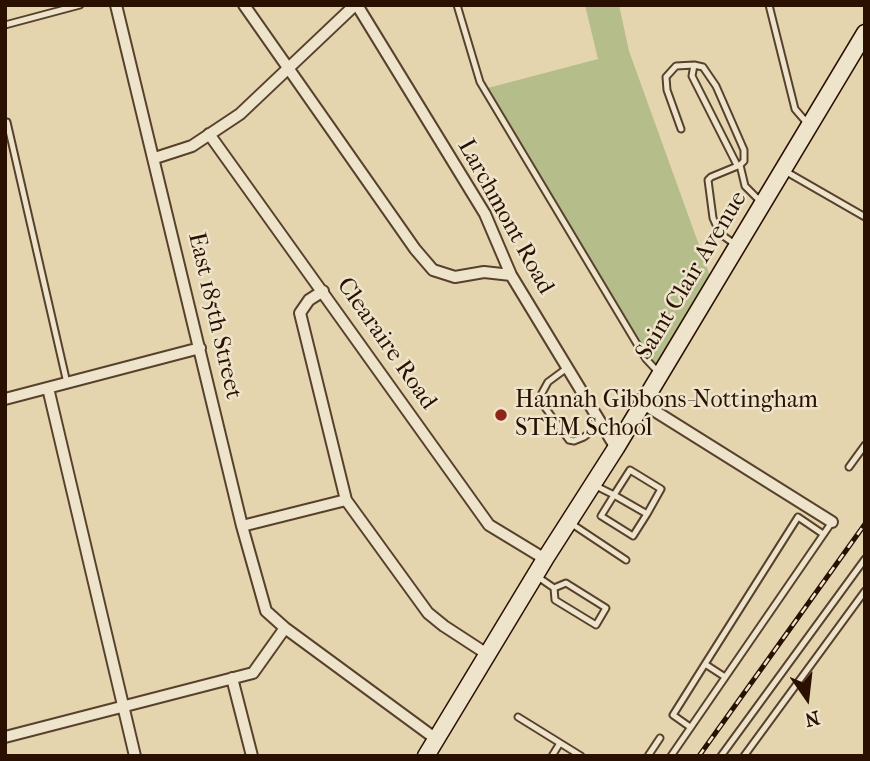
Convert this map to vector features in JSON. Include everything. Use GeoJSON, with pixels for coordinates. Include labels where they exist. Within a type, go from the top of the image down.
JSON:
{"type":"FeatureCollection","features":[{"type":"Feature","properties":{"kind":"street","name":"East 185th Street"},"geometry":{"type":"LineString","coordinates":[[116,5],[242,526],[266,611],[285,628],[436,739]]}},
{"type":"Feature","properties":{"kind":"street"},"geometry":{"type":"LineString","coordinates":[[244,5],[415,249],[433,270],[455,277],[484,272],[510,275]]}},
{"type":"Feature","properties":{"kind":"street"},"geometry":{"type":"LineString","coordinates":[[155,158],[192,146],[240,114],[356,5]]}},
{"type":"Feature","properties":{"kind":"street","name":"Larchmont Road"},"geometry":{"type":"LineString","coordinates":[[356,5],[485,214],[510,275],[616,448]]}},
{"type":"Feature","properties":{"kind":"street","name":"Saint Clair Avenue"},"geometry":{"type":"LineString","coordinates":[[426,756],[535,575],[616,448],[865,33]]}},
{"type":"Feature","properties":{"kind":"street","name":"Clearaire Road"},"geometry":{"type":"LineString","coordinates":[[209,134],[489,525],[545,559]]}},
{"type":"Feature","properties":{"kind":"street"},"geometry":{"type":"LineString","coordinates":[[323,291],[309,300],[300,313],[346,500],[428,613],[487,654]]}},
{"type":"Feature","properties":{"kind":"street"},"geometry":{"type":"LineString","coordinates":[[5,399],[200,348]]}},
{"type":"Feature","properties":{"kind":"street"},"geometry":{"type":"LineString","coordinates":[[48,388],[135,756]]}},
{"type":"Feature","properties":{"kind":"street"},"geometry":{"type":"LineString","coordinates":[[642,403],[832,522]]}},
{"type":"Feature","properties":{"kind":"street"},"geometry":{"type":"LineString","coordinates":[[242,526],[346,500]]}},
{"type":"Feature","properties":{"kind":"street"},"geometry":{"type":"LineString","coordinates":[[5,737],[253,673],[285,628]]}},
{"type":"Feature","properties":{"kind":"street"},"geometry":{"type":"LineString","coordinates":[[232,678],[252,756]]}},
{"type":"Feature","properties":{"kind":"lane"},"geometry":{"type":"LineString","coordinates":[[5,26],[80,5]]}},
{"type":"Feature","properties":{"kind":"lane"},"geometry":{"type":"LineString","coordinates":[[457,5],[480,82],[646,359],[659,373]]}},
{"type":"Feature","properties":{"kind":"lane"},"geometry":{"type":"LineString","coordinates":[[769,5],[794,109],[809,125]]}},
{"type":"Feature","properties":{"kind":"lane"},"geometry":{"type":"LineString","coordinates":[[694,65],[692,76],[738,165],[745,186],[762,203]]}},
{"type":"Feature","properties":{"kind":"lane"},"geometry":{"type":"LineString","coordinates":[[681,129],[667,90],[666,77],[676,66],[703,67],[716,86],[744,150],[744,162],[710,177],[708,186],[717,227],[722,235],[736,246]]}},
{"type":"Feature","properties":{"kind":"lane"},"geometry":{"type":"LineString","coordinates":[[5,122],[7,121],[67,383]]}},
{"type":"Feature","properties":{"kind":"lane"},"geometry":{"type":"LineString","coordinates":[[782,170],[865,217]]}},
{"type":"Feature","properties":{"kind":"lane"},"geometry":{"type":"LineString","coordinates":[[567,368],[548,382],[541,402],[569,440],[584,437],[601,424]]}},
{"type":"Feature","properties":{"kind":"lane"},"geometry":{"type":"LineString","coordinates":[[849,467],[865,445]]}},
{"type":"Feature","properties":{"kind":"lane"},"geometry":{"type":"LineString","coordinates":[[630,470],[662,489],[633,536],[601,516],[614,495],[630,470]]}},
{"type":"Feature","properties":{"kind":"lane"},"geometry":{"type":"LineString","coordinates":[[593,484],[647,514]]}},
{"type":"Feature","properties":{"kind":"lane"},"geometry":{"type":"LineString","coordinates":[[691,727],[673,715],[797,517],[823,534]]}},
{"type":"Feature","properties":{"kind":"lane"},"geometry":{"type":"LineString","coordinates":[[569,522],[626,560]]}},
{"type":"Feature","properties":{"kind":"lane"},"geometry":{"type":"LineString","coordinates":[[671,756],[832,522]]}},
{"type":"Feature","properties":{"kind":"lane"},"geometry":{"type":"LineString","coordinates":[[721,756],[865,559]]}},
{"type":"Feature","properties":{"kind":"lane"},"geometry":{"type":"LineString","coordinates":[[535,575],[554,588]]}},
{"type":"Feature","properties":{"kind":"lane"},"geometry":{"type":"LineString","coordinates":[[566,583],[606,608],[596,625],[555,600],[554,588],[566,583]]}},
{"type":"Feature","properties":{"kind":"lane"},"geometry":{"type":"LineString","coordinates":[[744,756],[865,591]]}},
{"type":"Feature","properties":{"kind":"lane"},"geometry":{"type":"LineString","coordinates":[[705,664],[725,677]]}},
{"type":"Feature","properties":{"kind":"lane"},"geometry":{"type":"LineString","coordinates":[[518,717],[581,756]]}},
{"type":"Feature","properties":{"kind":"lane"},"geometry":{"type":"LineString","coordinates":[[648,756],[660,738]]}},
{"type":"Feature","properties":{"kind":"lane"},"geometry":{"type":"LineString","coordinates":[[552,756],[560,743]]}},
{"type":"Feature","properties":{"kind":"green space"},"geometry":{"type":"Polygon","coordinates":[[[585,5],[619,5],[629,51],[713,284],[659,373],[646,359],[484,89],[598,59],[585,5]]]}},
{"type":"Feature","properties":{"kind":"railway"},"geometry":{"type":"LineString","coordinates":[[699,756],[865,524]]}},
{"type":"Feature","properties":{"kind":"place","name":"Hannah Gibbons-Nottingham STEM School"},"geometry":{"type":"Point","coordinates":[501,415]}}]}
